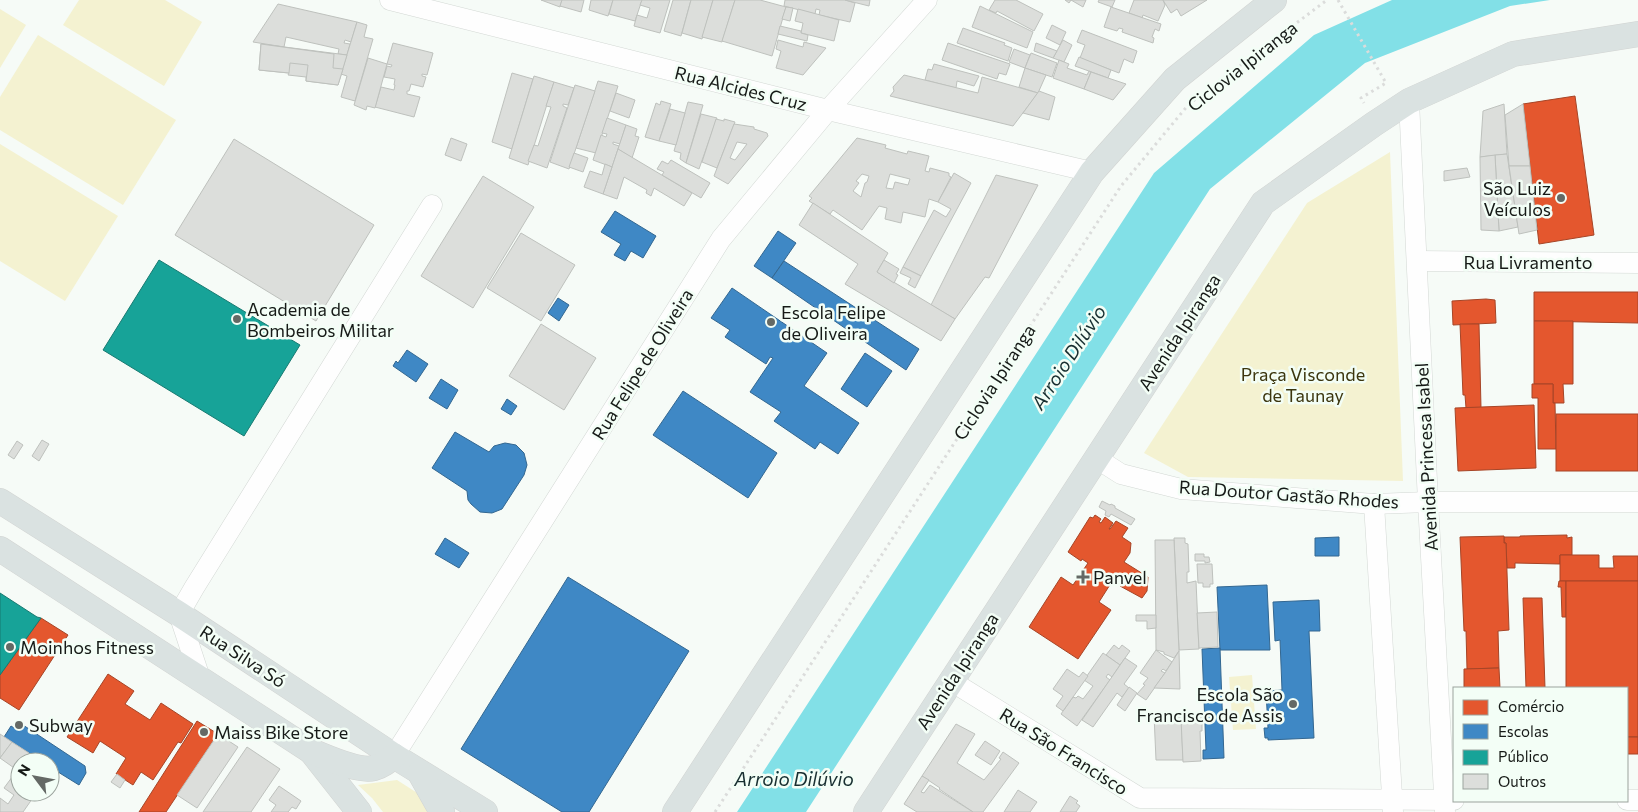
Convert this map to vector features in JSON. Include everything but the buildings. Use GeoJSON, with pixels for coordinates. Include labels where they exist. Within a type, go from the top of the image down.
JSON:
{"type":"FeatureCollection","features":[{"type":"Feature","properties":{"kind":"main road"},"geometry":{"type":"LineString","coordinates":[[675,812],[1092,172],[1175,79],[1274,0]]}},
{"type":"Feature","properties":{"kind":"main road","name":"Avenida Ipiranga"},"geometry":{"type":"LineString","coordinates":[[866,812],[1263,203],[1374,124],[1410,102],[1513,54],[1638,34]]}},
{"type":"Feature","properties":{"kind":"main road","name":"Rua Silva Só"},"geometry":{"type":"LineString","coordinates":[[0,501],[179,614],[394,756],[485,812]]}},
{"type":"Feature","properties":{"kind":"main road"},"geometry":{"type":"LineString","coordinates":[[0,549],[311,751],[361,768],[379,766],[394,756]]}},
{"type":"Feature","properties":{"kind":"main road"},"geometry":{"type":"LineString","coordinates":[[311,751],[353,809]]}},
{"type":"Feature","properties":{"kind":"main road"},"geometry":{"type":"LineString","coordinates":[[420,772],[442,812]]}},
{"type":"Feature","properties":{"kind":"street","name":"Rua Alcides Cruz"},"geometry":{"type":"LineString","coordinates":[[390,0],[828,110],[1092,172]]}},
{"type":"Feature","properties":{"kind":"street","name":"Rua Felipe de Oliveira"},"geometry":{"type":"LineString","coordinates":[[394,756],[721,239],[828,110],[927,0]]}},
{"type":"Feature","properties":{"kind":"street","name":"Avenida Princesa Isabel"},"geometry":{"type":"LineString","coordinates":[[1410,102],[1428,502],[1448,804]]}},
{"type":"Feature","properties":{"kind":"street"},"geometry":{"type":"LineString","coordinates":[[201,681],[179,614],[432,205]]}},
{"type":"Feature","properties":{"kind":"street","name":"Rua Livramento"},"geometry":{"type":"LineString","coordinates":[[1417,261],[1638,263]]}},
{"type":"Feature","properties":{"kind":"street","name":"Rua Doutor Gastão Rhodes"},"geometry":{"type":"LineString","coordinates":[[1096,458],[1121,474],[1181,489],[1374,504],[1428,502],[1638,502]]}},
{"type":"Feature","properties":{"kind":"street"},"geometry":{"type":"LineString","coordinates":[[1374,504],[1392,806]]}},
{"type":"Feature","properties":{"kind":"street","name":"Rua São Francisco"},"geometry":{"type":"LineString","coordinates":[[951,681],[1136,805],[1392,806],[1448,804]]}},
{"type":"Feature","properties":{"kind":"path","name":"Ciclovia Ipiranga"},"geometry":{"type":"LineString","coordinates":[[715,812],[1121,186],[1189,104],[1327,0]]}},
{"type":"Feature","properties":{"kind":"path"},"geometry":{"type":"LineString","coordinates":[[1338,0],[1386,83]]}},
{"type":"Feature","properties":{"kind":"green space"},"geometry":{"type":"Polygon","coordinates":[[[79,0],[165,0],[202,22],[164,86],[63,25],[79,0]]]}},
{"type":"Feature","properties":{"kind":"green space"},"geometry":{"type":"Polygon","coordinates":[[[0,9],[26,25],[0,68],[0,9]]]}},
{"type":"Feature","properties":{"kind":"green space"},"geometry":{"type":"Polygon","coordinates":[[[38,35],[176,120],[123,205],[0,130],[0,97],[38,35]]]}},
{"type":"Feature","properties":{"kind":"green space"},"geometry":{"type":"Polygon","coordinates":[[[0,144],[118,216],[65,301],[0,261],[0,144]]]}},
{"type":"Feature","properties":{"kind":"green space","name":"Praça Visconde de Taunay"},"geometry":{"type":"Polygon","coordinates":[[[1390,152],[1403,481],[1188,477],[1144,453],[1307,203],[1390,152]]]}},
{"type":"Feature","properties":{"kind":"green space"},"geometry":{"type":"Polygon","coordinates":[[[1252,675],[1256,729],[1233,730],[1229,677],[1252,675]]]}},
{"type":"Feature","properties":{"kind":"green space"},"geometry":{"type":"Polygon","coordinates":[[[397,780],[447,812],[383,812],[358,785],[397,780]]]}},
{"type":"Feature","properties":{"kind":"water","name":"Arroio Dilúvio"},"geometry":{"type":"Polygon","coordinates":[[[1392,0],[1550,0],[1510,6],[1365,63],[1210,189],[806,812],[737,812],[1154,173],[1314,35],[1392,0]]]}},
{"type":"Feature","properties":{"kind":"place","name":"São Luiz Veículos"},"geometry":{"type":"Point","coordinates":[1561,198]}},
{"type":"Feature","properties":{"kind":"place","name":"Academia de Bombeiros Militar"},"geometry":{"type":"Point","coordinates":[237,319]}},
{"type":"Feature","properties":{"kind":"place","name":"Escola Felipe de Oliveira"},"geometry":{"type":"Point","coordinates":[771,322]}},
{"type":"Feature","properties":{"kind":"place","name":"Panvel"},"geometry":{"type":"Point","coordinates":[1083,577]}},
{"type":"Feature","properties":{"kind":"place","name":"Moinhos Fitness"},"geometry":{"type":"Point","coordinates":[10,647]}},
{"type":"Feature","properties":{"kind":"place","name":"Escola São Francisco de Assis"},"geometry":{"type":"Point","coordinates":[1293,704]}},
{"type":"Feature","properties":{"kind":"place","name":"Subway"},"geometry":{"type":"Point","coordinates":[19,725]}},
{"type":"Feature","properties":{"kind":"place","name":"Maiss Bike Store"},"geometry":{"type":"Point","coordinates":[204,732]}}]}
